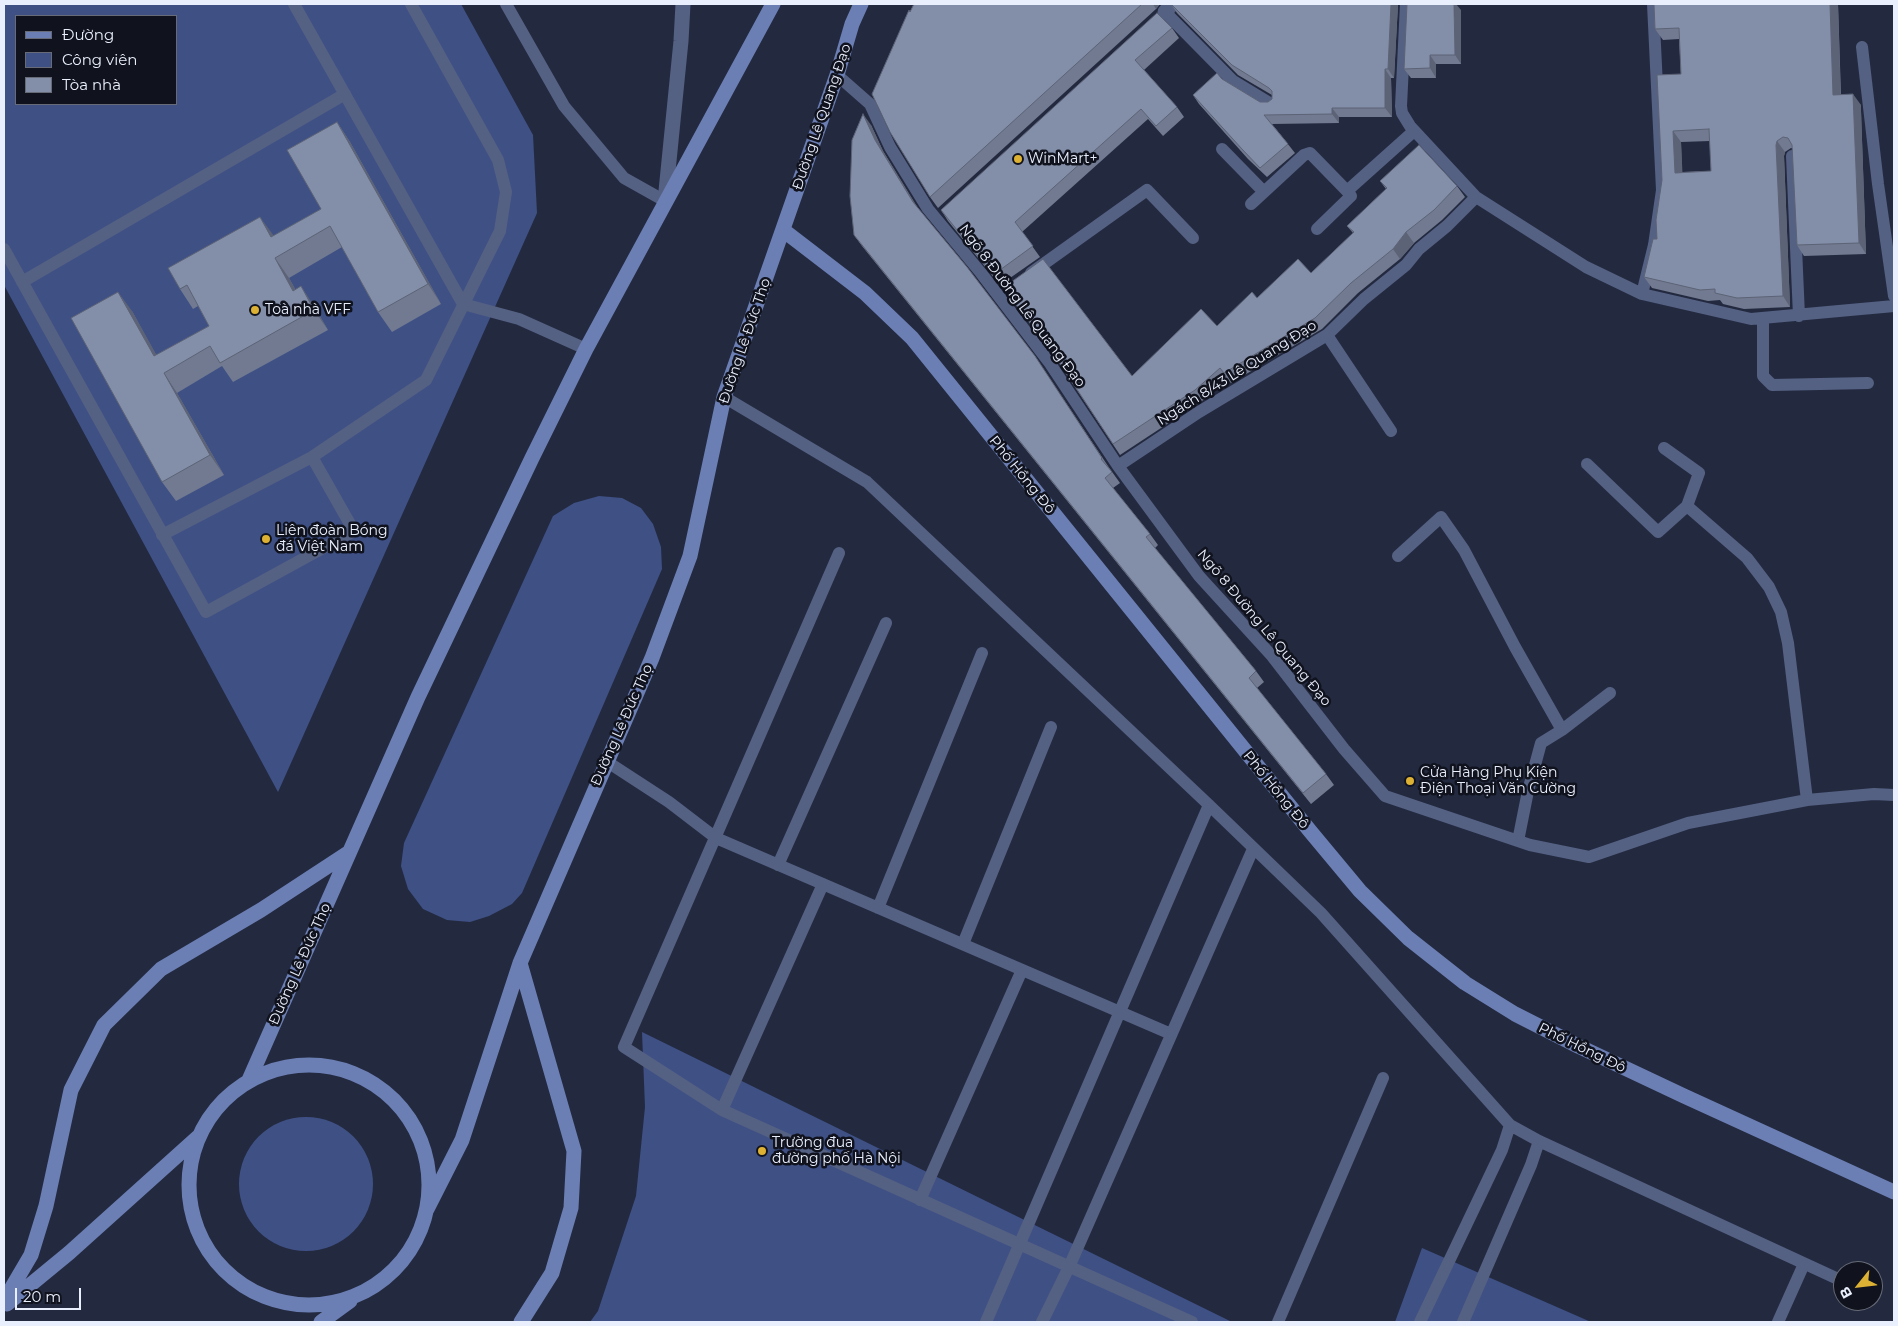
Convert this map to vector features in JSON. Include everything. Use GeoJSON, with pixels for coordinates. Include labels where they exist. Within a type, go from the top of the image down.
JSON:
{"type":"FeatureCollection","features":[{"type":"Feature","properties":{"kind":"main road"},"geometry":{"type":"LineString","coordinates":[[665,201],[773,4]]}},
{"type":"Feature","properties":{"kind":"main road","name":"Đường Lê Quang Đạo"},"geometry":{"type":"LineString","coordinates":[[783,230],[837,74],[852,24],[861,4]]}},
{"type":"Feature","properties":{"kind":"main road","name":"Đường Lê Đức Thọ"},"geometry":{"type":"LineString","coordinates":[[249,1080],[418,697],[586,349],[665,201]]}},
{"type":"Feature","properties":{"kind":"main road","name":"Đường Lê Đức Thọ"},"geometry":{"type":"LineString","coordinates":[[427,1209],[462,1140],[520,963],[652,658],[690,556],[724,397],[783,230]]}},
{"type":"Feature","properties":{"kind":"main road","name":"Phố Hồng Đô"},"geometry":{"type":"LineString","coordinates":[[783,230],[865,292],[912,338],[1322,846],[1360,891],[1408,938],[1465,983],[1523,1018],[1675,1092],[1894,1192]]}},
{"type":"Feature","properties":{"kind":"main road"},"geometry":{"type":"LineString","coordinates":[[4,1301],[31,1255],[46,1206],[71,1090],[104,1025],[161,969],[261,910],[348,853]]}},
{"type":"Feature","properties":{"kind":"main road"},"geometry":{"type":"LineString","coordinates":[[520,963],[574,1151],[571,1208],[552,1273],[521,1322]]}},
{"type":"Feature","properties":{"kind":"main road"},"geometry":{"type":"LineString","coordinates":[[4,1306],[69,1253],[198,1137],[219,1104],[249,1080],[286,1066],[325,1065],[362,1077],[394,1100],[417,1132],[428,1170],[427,1209],[414,1246],[389,1276],[321,1322]]}},
{"type":"Feature","properties":{"kind":"main road"},"geometry":{"type":"LineString","coordinates":[[198,1137],[188,1177],[192,1218],[210,1255],[239,1284],[276,1302],[316,1306],[356,1297]]}},
{"type":"Feature","properties":{"kind":"street"},"geometry":{"type":"LineString","coordinates":[[665,201],[683,4]]}},
{"type":"Feature","properties":{"kind":"lane"},"geometry":{"type":"LineString","coordinates":[[294,4],[463,304],[519,319],[586,349]]}},
{"type":"Feature","properties":{"kind":"lane"},"geometry":{"type":"LineString","coordinates":[[162,535],[312,457],[426,380],[500,231],[506,192],[498,160],[411,4]]}},
{"type":"Feature","properties":{"kind":"lane"},"geometry":{"type":"LineString","coordinates":[[506,4],[564,106],[624,178],[665,201]]}},
{"type":"Feature","properties":{"kind":"lane"},"geometry":{"type":"LineString","coordinates":[[1406,4],[1401,106],[1402,113],[1414,131],[1476,198],[1586,267],[1642,294],[1751,319],[1894,306]]}},
{"type":"Feature","properties":{"kind":"lane"},"geometry":{"type":"LineString","coordinates":[[1642,294],[1654,245],[1662,190],[1654,4]]}},
{"type":"Feature","properties":{"kind":"lane"},"geometry":{"type":"LineString","coordinates":[[1164,9],[1234,81],[1271,104]]}},
{"type":"Feature","properties":{"kind":"lane"},"geometry":{"type":"LineString","coordinates":[[1862,47],[1878,184],[1894,296]]}},
{"type":"Feature","properties":{"kind":"lane","name":"Ngõ 8 Đường Lê Quang Đạo"},"geometry":{"type":"LineString","coordinates":[[837,74],[870,104],[890,146],[928,209],[941,217],[1003,293],[1118,466],[1199,576],[1272,656],[1344,749],[1385,796],[1518,841],[1589,856],[1688,823],[1807,800],[1874,794],[1894,795]]}},
{"type":"Feature","properties":{"kind":"lane"},"geometry":{"type":"LineString","coordinates":[[22,282],[345,94]]}},
{"type":"Feature","properties":{"kind":"lane"},"geometry":{"type":"LineString","coordinates":[[1347,191],[1414,131]]}},
{"type":"Feature","properties":{"kind":"lane"},"geometry":{"type":"LineString","coordinates":[[1222,148],[1264,192]]}},
{"type":"Feature","properties":{"kind":"lane"},"geometry":{"type":"LineString","coordinates":[[1252,204],[1304,155],[1310,153],[1352,196],[1317,229]]}},
{"type":"Feature","properties":{"kind":"lane"},"geometry":{"type":"LineString","coordinates":[[1792,156],[1799,316]]}},
{"type":"Feature","properties":{"kind":"lane"},"geometry":{"type":"LineString","coordinates":[[1022,279],[1147,190],[1193,238]]}},
{"type":"Feature","properties":{"kind":"lane","name":"Ngách 8/43 Lê Quang Đạo"},"geometry":{"type":"LineString","coordinates":[[1118,466],[1199,412],[1327,335],[1364,299],[1406,265],[1419,249],[1447,226],[1476,198]]}},
{"type":"Feature","properties":{"kind":"lane"},"geometry":{"type":"LineString","coordinates":[[4,249],[206,612],[354,531],[312,457]]}},
{"type":"Feature","properties":{"kind":"lane"},"geometry":{"type":"LineString","coordinates":[[1763,318],[1763,376],[1772,385],[1868,383]]}},
{"type":"Feature","properties":{"kind":"lane"},"geometry":{"type":"LineString","coordinates":[[1327,335],[1390,431]]}},
{"type":"Feature","properties":{"kind":"lane"},"geometry":{"type":"LineString","coordinates":[[724,397],[867,482],[1321,913],[1510,1125],[1539,1141],[1833,1277]]}},
{"type":"Feature","properties":{"kind":"lane"},"geometry":{"type":"LineString","coordinates":[[1587,464],[1658,532],[1687,506],[1699,473],[1664,448]]}},
{"type":"Feature","properties":{"kind":"lane"},"geometry":{"type":"LineString","coordinates":[[1687,506],[1747,558],[1769,587],[1781,612],[1788,643],[1807,800]]}},
{"type":"Feature","properties":{"kind":"lane"},"geometry":{"type":"LineString","coordinates":[[1398,556],[1441,517],[1464,550],[1515,647],[1562,730]]}},
{"type":"Feature","properties":{"kind":"lane"},"geometry":{"type":"LineString","coordinates":[[839,553],[624,1047],[722,1110],[1192,1322]]}},
{"type":"Feature","properties":{"kind":"lane"},"geometry":{"type":"LineString","coordinates":[[778,865],[886,623]]}},
{"type":"Feature","properties":{"kind":"lane"},"geometry":{"type":"LineString","coordinates":[[878,908],[982,653]]}},
{"type":"Feature","properties":{"kind":"lane"},"geometry":{"type":"LineString","coordinates":[[1518,841],[1528,790],[1542,743],[1610,693]]}},
{"type":"Feature","properties":{"kind":"lane"},"geometry":{"type":"LineString","coordinates":[[963,944],[1051,727]]}},
{"type":"Feature","properties":{"kind":"lane"},"geometry":{"type":"LineString","coordinates":[[606,761],[669,802],[716,838],[1171,1034]]}},
{"type":"Feature","properties":{"kind":"lane"},"geometry":{"type":"LineString","coordinates":[[986,1322],[1209,805]]}},
{"type":"Feature","properties":{"kind":"lane"},"geometry":{"type":"LineString","coordinates":[[1042,1322],[1069,1267],[1253,849]]}},
{"type":"Feature","properties":{"kind":"lane"},"geometry":{"type":"LineString","coordinates":[[722,1110],[823,884]]}},
{"type":"Feature","properties":{"kind":"lane"},"geometry":{"type":"LineString","coordinates":[[920,1200],[1022,970]]}},
{"type":"Feature","properties":{"kind":"lane"},"geometry":{"type":"LineString","coordinates":[[1278,1322],[1383,1078]]}},
{"type":"Feature","properties":{"kind":"lane"},"geometry":{"type":"LineString","coordinates":[[1420,1322],[1502,1150],[1510,1125]]}},
{"type":"Feature","properties":{"kind":"lane"},"geometry":{"type":"LineString","coordinates":[[1463,1322],[1531,1165],[1539,1141]]}},
{"type":"Feature","properties":{"kind":"lane"},"geometry":{"type":"LineString","coordinates":[[1778,1322],[1804,1264]]}},
{"type":"Feature","properties":{"kind":"green space","name":"Liên đoàn Bóng đá Việt Nam"},"geometry":{"type":"Polygon","coordinates":[[[4,4],[461,4],[533,135],[537,213],[278,792],[4,285],[4,4]]]}},
{"type":"Feature","properties":{"kind":"green space"},"geometry":{"type":"Polygon","coordinates":[[[599,496],[622,498],[641,508],[653,524],[661,547],[662,569],[522,893],[512,904],[489,916],[470,922],[447,920],[423,909],[408,889],[401,866],[404,843],[553,516],[574,503],[599,496]]]}},
{"type":"Feature","properties":{"kind":"green space","name":"Trường đua đường phố Hà Nội"},"geometry":{"type":"Polygon","coordinates":[[[642,1032],[1232,1322],[590,1322],[598,1311],[636,1196],[645,1107],[642,1032]]]}},
{"type":"Feature","properties":{"kind":"green space"},"geometry":{"type":"Polygon","coordinates":[[[306,1117],[332,1122],[353,1137],[368,1158],[373,1184],[368,1210],[353,1231],[332,1246],[306,1251],[280,1246],[259,1231],[244,1210],[239,1184],[244,1158],[259,1137],[280,1122],[306,1117]]]}},
{"type":"Feature","properties":{"kind":"green space"},"geometry":{"type":"Polygon","coordinates":[[[1422,1248],[1591,1322],[1395,1322],[1422,1248]]]}},
{"type":"Feature","properties":{"kind":"building"},"geometry":{"type":"Polygon","coordinates":[[[914,4],[1142,4],[930,197],[890,132],[872,94],[909,10],[910,12],[914,4]]]}},
{"type":"Feature","properties":{"kind":"building"},"geometry":{"type":"Polygon","coordinates":[[[1171,4],[1391,4],[1388,69],[1385,69],[1385,108],[1332,108],[1332,114],[1264,115],[1288,144],[1260,168],[1193,95],[1217,73],[1222,79],[1260,102],[1268,102],[1272,99],[1272,91],[1232,65],[1171,4]]]}},
{"type":"Feature","properties":{"kind":"building"},"geometry":{"type":"Polygon","coordinates":[[[1407,4],[1454,4],[1455,55],[1430,55],[1430,68],[1404,69],[1407,4]]]}},
{"type":"Feature","properties":{"kind":"building"},"geometry":{"type":"Polygon","coordinates":[[[1654,4],[1830,4],[1833,95],[1853,94],[1859,243],[1797,245],[1792,145],[1788,138],[1783,137],[1777,141],[1783,296],[1737,298],[1715,293],[1715,289],[1700,290],[1644,277],[1653,239],[1657,239],[1656,220],[1662,180],[1657,75],[1681,74],[1679,28],[1655,29],[1654,4]],[[1709,129],[1673,131],[1675,173],[1711,171],[1709,129]]]}},
{"type":"Feature","properties":{"kind":"building"},"geometry":{"type":"Polygon","coordinates":[[[1157,13],[1172,28],[1135,60],[1177,107],[1156,126],[1141,109],[1015,222],[1033,246],[993,275],[941,210],[1157,13]]]}},
{"type":"Feature","properties":{"kind":"building"},"geometry":{"type":"Polygon","coordinates":[[[863,114],[875,140],[913,202],[967,267],[1035,356],[1101,459],[1112,472],[1105,478],[1150,534],[1146,537],[1256,671],[1249,678],[1326,774],[1303,793],[854,235],[850,196],[852,140],[863,114]]]}},
{"type":"Feature","properties":{"kind":"building"},"geometry":{"type":"Polygon","coordinates":[[[337,122],[428,284],[378,312],[330,226],[275,258],[293,291],[301,286],[314,310],[220,363],[210,346],[164,373],[210,455],[162,482],[71,318],[118,292],[154,356],[209,326],[187,285],[180,289],[168,268],[260,217],[271,237],[321,209],[287,150],[337,122]]]}},
{"type":"Feature","properties":{"kind":"building"},"geometry":{"type":"Polygon","coordinates":[[[1419,145],[1457,186],[1434,210],[1406,232],[1393,249],[1351,283],[1315,318],[1224,373],[1220,368],[1195,390],[1113,444],[1049,347],[1003,288],[1043,259],[1132,376],[1201,309],[1217,326],[1252,292],[1257,298],[1298,259],[1311,273],[1354,232],[1347,226],[1387,188],[1380,181],[1419,145]]]}},
{"type":"Feature","properties":{"kind":"place","name":"WinMart+"},"geometry":{"type":"Point","coordinates":[1018,159]}},
{"type":"Feature","properties":{"kind":"place","name":"Toà nhà VFF"},"geometry":{"type":"Point","coordinates":[255,310]}},
{"type":"Feature","properties":{"kind":"place","name":"Liên đoàn Bóng đá Việt Nam"},"geometry":{"type":"Point","coordinates":[266,539]}},
{"type":"Feature","properties":{"kind":"place","name":"Cửa Hàng Phụ Kiện Điện Thoại Văn Cường"},"geometry":{"type":"Point","coordinates":[1410,781]}},
{"type":"Feature","properties":{"kind":"place","name":"Trường đua đường phố Hà Nội"},"geometry":{"type":"Point","coordinates":[762,1151]}}]}
